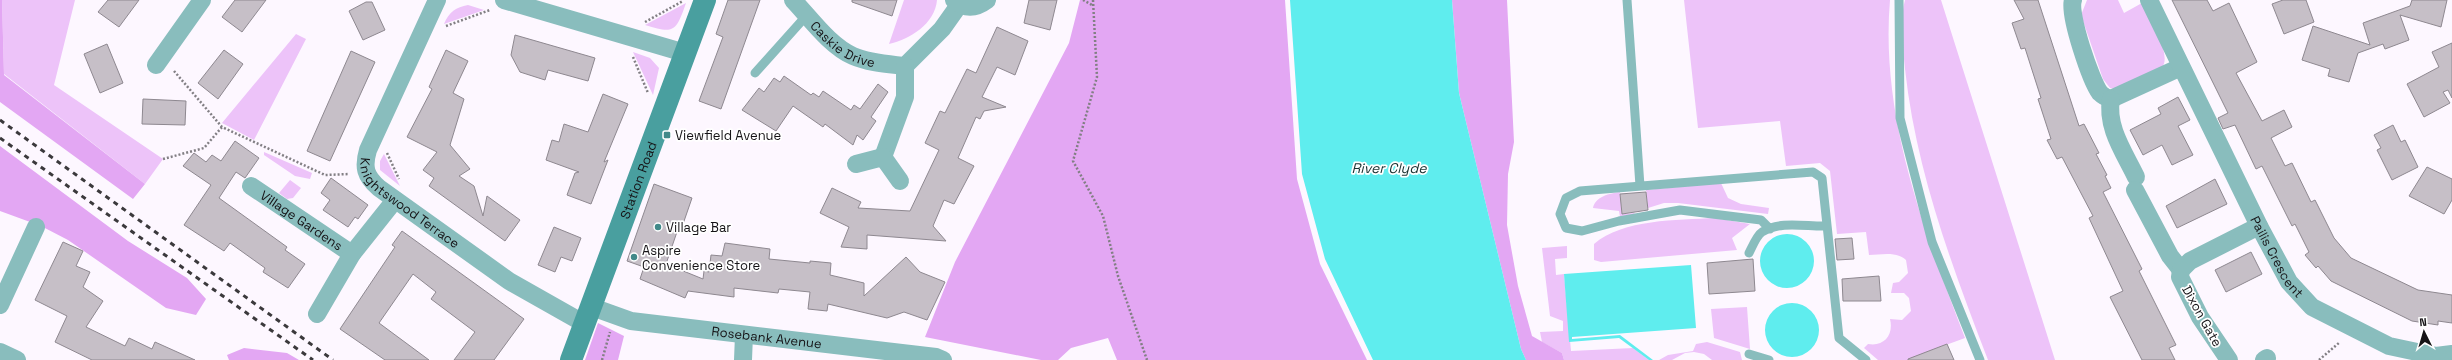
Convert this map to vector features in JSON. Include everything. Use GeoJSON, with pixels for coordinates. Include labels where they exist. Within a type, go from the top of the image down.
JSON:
{"type":"FeatureCollection","features":[{"type":"Feature","properties":{"kind":"street"},"geometry":{"type":"LineString","coordinates":[[159,61],[202,0]]}},
{"type":"Feature","properties":{"kind":"street","name":"Knightswood Terrace"},"geometry":{"type":"LineString","coordinates":[[438,0],[423,35],[377,130],[364,162],[365,173],[370,180],[398,192],[509,281],[588,316]]}},
{"type":"Feature","properties":{"kind":"street","name":"Station Road"},"geometry":{"type":"LineString","coordinates":[[571,360],[705,0]]}},
{"type":"Feature","properties":{"kind":"street","name":"Caskie Drive"},"geometry":{"type":"LineString","coordinates":[[793,0],[842,50],[854,57],[905,66]]}},
{"type":"Feature","properties":{"kind":"street"},"geometry":{"type":"LineString","coordinates":[[883,157],[905,98],[905,66],[942,29],[956,2],[974,7],[987,0]]}},
{"type":"Feature","properties":{"kind":"street"},"geometry":{"type":"LineString","coordinates":[[2073,0],[2072,18],[2096,86],[2101,93],[2111,99],[2181,67]]}},
{"type":"Feature","properties":{"kind":"street","name":"Pailis Crescent"},"geometry":{"type":"LineString","coordinates":[[2149,0],[2259,226],[2289,282],[2312,307],[2389,346],[2436,356],[2452,354]]}},
{"type":"Feature","properties":{"kind":"street"},"geometry":{"type":"LineString","coordinates":[[508,1],[685,53]]}},
{"type":"Feature","properties":{"kind":"street","name":"Dixon Gate"},"geometry":{"type":"LineString","coordinates":[[2111,99],[2109,111],[2110,122],[2135,183],[2170,256],[2181,270]]}},
{"type":"Feature","properties":{"kind":"street"},"geometry":{"type":"LineString","coordinates":[[856,164],[883,157]]}},
{"type":"Feature","properties":{"kind":"street"},"geometry":{"type":"LineString","coordinates":[[883,157],[900,181]]}},
{"type":"Feature","properties":{"kind":"street","name":"Village Gardens"},"geometry":{"type":"LineString","coordinates":[[252,186],[352,254]]}},
{"type":"Feature","properties":{"kind":"street","name":"Village Gardens"},"geometry":{"type":"LineString","coordinates":[[316,314],[352,254],[398,192]]}},
{"type":"Feature","properties":{"kind":"street","name":"Dixon Gate"},"geometry":{"type":"LineString","coordinates":[[2229,360],[2200,317],[2180,277],[2181,270],[2190,261],[2259,226]]}},
{"type":"Feature","properties":{"kind":"street"},"geometry":{"type":"LineString","coordinates":[[0,305],[36,227]]}},
{"type":"Feature","properties":{"kind":"street","name":"Rosebank Avenue"},"geometry":{"type":"LineString","coordinates":[[588,316],[614,315],[631,321],[936,357],[943,360]]}},
{"type":"Feature","properties":{"kind":"street"},"geometry":{"type":"LineString","coordinates":[[743,360],[744,335]]}},
{"type":"Feature","properties":{"kind":"street"},"geometry":{"type":"LineString","coordinates":[[0,352],[17,360]]}},
{"type":"Feature","properties":{"kind":"lane"},"geometry":{"type":"LineString","coordinates":[[1627,0],[1640,186]]}},
{"type":"Feature","properties":{"kind":"lane"},"geometry":{"type":"LineString","coordinates":[[1899,0],[1900,118],[1932,242],[1980,360]]}},
{"type":"Feature","properties":{"kind":"lane"},"geometry":{"type":"LineString","coordinates":[[755,73],[807,15]]}},
{"type":"Feature","properties":{"kind":"lane"},"geometry":{"type":"LineString","coordinates":[[1770,229],[1761,220],[1680,210],[1619,221],[1582,231],[1566,228],[1560,214],[1566,198],[1580,191],[1813,172],[1822,178],[1839,338],[1866,360]]}},
{"type":"Feature","properties":{"kind":"lane"},"geometry":{"type":"LineString","coordinates":[[1749,253],[1761,232],[1784,224],[1827,226]]}},
{"type":"Feature","properties":{"kind":"lane"},"geometry":{"type":"LineString","coordinates":[[1749,354],[1769,360]]}},
{"type":"Feature","properties":{"kind":"path"},"geometry":{"type":"LineString","coordinates":[[660,119],[622,34],[685,0]]}},
{"type":"Feature","properties":{"kind":"path"},"geometry":{"type":"LineString","coordinates":[[1083,0],[1092,5]]}},
{"type":"Feature","properties":{"kind":"path"},"geometry":{"type":"LineString","coordinates":[[1093,0],[1092,5],[1097,77],[1073,161],[1103,216],[1118,276],[1146,360]]}},
{"type":"Feature","properties":{"kind":"path"},"geometry":{"type":"LineString","coordinates":[[423,35],[508,1]]}},
{"type":"Feature","properties":{"kind":"path"},"geometry":{"type":"LineString","coordinates":[[159,61],[222,127],[325,175],[365,173]]}},
{"type":"Feature","properties":{"kind":"path"},"geometry":{"type":"LineString","coordinates":[[163,159],[204,148],[222,127]]}},
{"type":"Feature","properties":{"kind":"path"},"geometry":{"type":"LineString","coordinates":[[377,130],[398,192]]}},
{"type":"Feature","properties":{"kind":"path"},"geometry":{"type":"LineString","coordinates":[[602,360],[614,315]]}},
{"type":"Feature","properties":{"kind":"path"},"geometry":{"type":"LineString","coordinates":[[2319,360],[2328,354]]}},
{"type":"Feature","properties":{"kind":"shaded area"},"geometry":{"type":"Polygon","coordinates":[[[0,0],[2,0],[4,75],[145,184],[133,199],[0,102],[0,0]]]}},
{"type":"Feature","properties":{"kind":"shaded area"},"geometry":{"type":"Polygon","coordinates":[[[2,0],[75,0],[54,85],[163,159],[145,184],[4,74],[2,0]]]}},
{"type":"Feature","properties":{"kind":"shaded area"},"geometry":{"type":"Polygon","coordinates":[[[904,0],[937,0],[932,16],[920,29],[897,42],[889,44],[904,0]]]}},
{"type":"Feature","properties":{"kind":"shaded area"},"geometry":{"type":"Polygon","coordinates":[[[1080,0],[1285,0],[1297,179],[1320,264],[1367,360],[1117,360],[1108,338],[1071,348],[1058,360],[1041,360],[925,337],[955,262],[1069,43],[1080,0]]]}},
{"type":"Feature","properties":{"kind":"shaded area"},"geometry":{"type":"Polygon","coordinates":[[[1452,0],[1507,0],[1514,142],[1508,174],[1507,225],[1518,286],[1532,336],[1562,353],[1564,360],[1526,360],[1521,349],[1459,93],[1452,0]]]}},
{"type":"Feature","properties":{"kind":"shaded area"},"geometry":{"type":"Polygon","coordinates":[[[1684,0],[1890,0],[1889,43],[1892,87],[1908,172],[1935,256],[1965,338],[1924,353],[1927,360],[1878,360],[1864,348],[1868,344],[1879,344],[1883,342],[1889,335],[1891,325],[1890,319],[1902,320],[1911,311],[1909,298],[1904,293],[1891,293],[1893,283],[1899,282],[1908,273],[1906,260],[1893,254],[1869,255],[1866,232],[1837,234],[1830,171],[1820,163],[1786,166],[1780,121],[1698,128],[1684,0]]]}},
{"type":"Feature","properties":{"kind":"shaded area"},"geometry":{"type":"Polygon","coordinates":[[[1905,0],[1941,0],[2055,360],[1988,360],[1961,289],[1937,218],[1918,144],[1910,107],[1905,69],[1902,17],[1905,0]]]}},
{"type":"Feature","properties":{"kind":"shaded area"},"geometry":{"type":"Polygon","coordinates":[[[2087,0],[2118,0],[2124,13],[2142,3],[2163,46],[2164,63],[2161,69],[2157,73],[2147,78],[2119,90],[2110,88],[2103,79],[2081,15],[2087,0]]]}},
{"type":"Feature","properties":{"kind":"shaded area"},"geometry":{"type":"Polygon","coordinates":[[[686,3],[679,20],[673,28],[668,30],[645,25],[686,3]]]}},
{"type":"Feature","properties":{"kind":"shaded area"},"geometry":{"type":"Polygon","coordinates":[[[468,5],[484,10],[444,24],[448,16],[453,11],[468,5]]]}},
{"type":"Feature","properties":{"kind":"shaded area"},"geometry":{"type":"Polygon","coordinates":[[[296,34],[306,39],[254,140],[222,123],[296,34]]]}},
{"type":"Feature","properties":{"kind":"shaded area"},"geometry":{"type":"Polygon","coordinates":[[[633,52],[650,58],[659,68],[653,95],[633,52]]]}},
{"type":"Feature","properties":{"kind":"shaded area"},"geometry":{"type":"Polygon","coordinates":[[[0,146],[128,241],[187,278],[206,299],[196,315],[166,308],[68,240],[41,226],[0,211],[0,146]]]}},
{"type":"Feature","properties":{"kind":"shaded area"},"geometry":{"type":"Polygon","coordinates":[[[264,152],[312,173],[310,179],[295,176],[264,155],[264,152]]]}},
{"type":"Feature","properties":{"kind":"shaded area"},"geometry":{"type":"Polygon","coordinates":[[[384,154],[400,186],[380,170],[380,161],[384,154]]]}},
{"type":"Feature","properties":{"kind":"shaded area"},"geometry":{"type":"Polygon","coordinates":[[[290,180],[301,188],[293,198],[287,199],[279,193],[290,180]]]}},
{"type":"Feature","properties":{"kind":"shaded area"},"geometry":{"type":"Polygon","coordinates":[[[1721,183],[1728,198],[1741,204],[1769,208],[1768,214],[1678,203],[1664,203],[1648,208],[1646,190],[1721,183]]]}},
{"type":"Feature","properties":{"kind":"shaded area"},"geometry":{"type":"Polygon","coordinates":[[[1620,192],[1622,214],[1635,213],[1633,215],[1620,217],[1619,211],[1593,208],[1594,204],[1600,198],[1612,193],[1620,192]]]}},
{"type":"Feature","properties":{"kind":"shaded area"},"geometry":{"type":"Polygon","coordinates":[[[1715,218],[1750,224],[1732,238],[1737,250],[1601,262],[1594,260],[1594,244],[1606,236],[1620,230],[1651,222],[1715,218]]]}},
{"type":"Feature","properties":{"kind":"shaded area"},"geometry":{"type":"Polygon","coordinates":[[[1567,246],[1567,258],[1555,259],[1556,275],[1564,274],[1571,351],[1633,348],[1649,360],[1564,360],[1562,353],[1542,342],[1540,332],[1563,331],[1563,321],[1550,316],[1542,248],[1567,246]]]}},
{"type":"Feature","properties":{"kind":"shaded area"},"geometry":{"type":"Polygon","coordinates":[[[1747,307],[1750,349],[1714,338],[1711,309],[1747,307]]]}},
{"type":"Feature","properties":{"kind":"shaded area"},"geometry":{"type":"Polygon","coordinates":[[[598,323],[624,336],[618,360],[585,360],[598,323]]]}},
{"type":"Feature","properties":{"kind":"shaded area"},"geometry":{"type":"Polygon","coordinates":[[[1707,342],[1740,352],[1742,360],[1712,360],[1704,354],[1694,352],[1685,353],[1672,360],[1659,360],[1668,355],[1693,351],[1696,344],[1707,342]]]}},
{"type":"Feature","properties":{"kind":"shaded area"},"geometry":{"type":"Polygon","coordinates":[[[244,348],[287,353],[299,360],[229,360],[227,355],[244,348]]]}},
{"type":"Feature","properties":{"kind":"water","name":"River Clyde"},"geometry":{"type":"Polygon","coordinates":[[[1290,0],[1452,0],[1459,93],[1521,349],[1526,360],[1373,360],[1325,259],[1302,174],[1290,0]]]}},
{"type":"Feature","properties":{"kind":"water"},"geometry":{"type":"Polygon","coordinates":[[[1782,234],[1792,234],[1802,238],[1810,246],[1814,256],[1814,266],[1810,276],[1802,284],[1792,288],[1782,288],[1772,284],[1764,276],[1760,266],[1760,256],[1764,246],[1772,238],[1782,234]]]}},
{"type":"Feature","properties":{"kind":"water"},"geometry":{"type":"Polygon","coordinates":[[[1691,265],[1696,328],[1572,337],[1572,339],[1620,335],[1653,360],[1649,360],[1619,338],[1569,342],[1564,274],[1691,265]]]}},
{"type":"Feature","properties":{"kind":"water"},"geometry":{"type":"Polygon","coordinates":[[[1787,303],[1797,303],[1807,307],[1815,315],[1819,325],[1819,335],[1815,345],[1807,353],[1797,357],[1787,357],[1777,353],[1769,345],[1765,335],[1765,325],[1769,315],[1777,307],[1787,303]]]}},
{"type":"Feature","properties":{"kind":"building"},"geometry":{"type":"Polygon","coordinates":[[[108,0],[139,0],[119,27],[98,12],[108,0]]]}},
{"type":"Feature","properties":{"kind":"building"},"geometry":{"type":"Polygon","coordinates":[[[235,0],[266,0],[242,32],[222,17],[235,0]]]}},
{"type":"Feature","properties":{"kind":"building"},"geometry":{"type":"Polygon","coordinates":[[[728,0],[760,0],[721,109],[699,101],[723,37],[716,34],[728,0]]]}},
{"type":"Feature","properties":{"kind":"building"},"geometry":{"type":"Polygon","coordinates":[[[852,0],[897,0],[892,16],[852,2],[852,0]]]}},
{"type":"Feature","properties":{"kind":"building"},"geometry":{"type":"Polygon","coordinates":[[[1029,0],[1057,0],[1050,30],[1024,23],[1029,0]]]}},
{"type":"Feature","properties":{"kind":"building"},"geometry":{"type":"Polygon","coordinates":[[[2014,0],[2038,0],[2079,126],[2084,124],[2099,153],[2096,154],[2107,175],[2105,176],[2111,188],[2103,192],[2142,269],[2139,271],[2176,345],[2169,348],[2175,360],[2142,360],[2110,297],[2123,291],[2089,218],[2093,216],[2062,157],[2057,159],[2047,140],[2051,139],[2038,99],[2041,98],[2025,48],[2021,49],[2012,23],[2024,19],[2014,0]]]}},
{"type":"Feature","properties":{"kind":"building"},"geometry":{"type":"Polygon","coordinates":[[[2172,0],[2207,0],[2213,11],[2229,3],[2257,62],[2236,73],[2262,121],[2284,110],[2292,127],[2271,138],[2285,166],[2292,163],[2311,202],[2315,200],[2334,238],[2351,258],[2418,290],[2452,295],[2452,323],[2438,321],[2438,325],[2412,321],[2331,281],[2318,266],[2316,268],[2305,255],[2309,252],[2295,224],[2292,226],[2262,166],[2256,169],[2235,125],[2223,129],[2218,118],[2228,113],[2172,0]]]}},
{"type":"Feature","properties":{"kind":"building"},"geometry":{"type":"Polygon","coordinates":[[[2283,0],[2306,0],[2314,22],[2284,34],[2272,4],[2283,0]]]}},
{"type":"Feature","properties":{"kind":"building"},"geometry":{"type":"Polygon","coordinates":[[[2412,0],[2447,0],[2441,27],[2400,15],[2409,40],[2385,49],[2383,44],[2358,53],[2349,82],[2328,76],[2330,69],[2302,60],[2313,26],[2370,45],[2363,23],[2410,6],[2412,0]]]}},
{"type":"Feature","properties":{"kind":"building"},"geometry":{"type":"Polygon","coordinates":[[[366,2],[372,2],[385,30],[363,40],[349,11],[366,2]]]}},
{"type":"Feature","properties":{"kind":"building"},"geometry":{"type":"Polygon","coordinates":[[[997,27],[1028,41],[1015,75],[997,67],[982,97],[1006,107],[984,111],[980,119],[976,117],[958,158],[974,166],[954,204],[944,200],[933,226],[946,241],[867,235],[867,249],[841,247],[849,227],[820,213],[832,188],[861,202],[858,208],[910,211],[939,150],[925,143],[940,111],[945,113],[967,69],[976,73],[997,27]]]}},
{"type":"Feature","properties":{"kind":"building"},"geometry":{"type":"Polygon","coordinates":[[[515,35],[595,58],[588,81],[548,70],[545,80],[520,72],[511,55],[515,35]]]}},
{"type":"Feature","properties":{"kind":"building"},"geometry":{"type":"Polygon","coordinates":[[[2452,43],[2452,98],[2448,90],[2443,92],[2450,103],[2424,117],[2407,84],[2439,67],[2432,52],[2452,43]]]}},
{"type":"Feature","properties":{"kind":"building"},"geometry":{"type":"Polygon","coordinates":[[[107,44],[123,83],[100,93],[84,54],[107,44]]]}},
{"type":"Feature","properties":{"kind":"building"},"geometry":{"type":"Polygon","coordinates":[[[224,50],[243,64],[218,99],[198,83],[224,50]]]}},
{"type":"Feature","properties":{"kind":"building"},"geometry":{"type":"Polygon","coordinates":[[[446,50],[468,61],[453,93],[464,99],[450,145],[470,169],[459,176],[474,186],[483,216],[487,196],[520,220],[505,241],[429,186],[434,178],[423,170],[437,152],[407,137],[432,89],[429,87],[446,50]]]}},
{"type":"Feature","properties":{"kind":"building"},"geometry":{"type":"Polygon","coordinates":[[[351,51],[375,62],[330,161],[307,151],[351,51]]]}},
{"type":"Feature","properties":{"kind":"building"},"geometry":{"type":"Polygon","coordinates":[[[784,76],[811,95],[813,93],[819,97],[823,91],[851,110],[854,105],[860,109],[878,84],[888,92],[871,117],[876,121],[863,140],[857,135],[853,145],[825,124],[823,127],[793,106],[776,131],[742,110],[759,88],[764,92],[774,78],[780,82],[784,76]]]}},
{"type":"Feature","properties":{"kind":"building"},"geometry":{"type":"Polygon","coordinates":[[[603,94],[628,104],[604,162],[608,160],[591,204],[567,195],[575,173],[579,172],[546,160],[552,140],[559,142],[564,124],[588,132],[603,94]]]}},
{"type":"Feature","properties":{"kind":"building"},"geometry":{"type":"Polygon","coordinates":[[[2178,97],[2190,120],[2178,126],[2193,155],[2172,165],[2162,145],[2143,155],[2130,130],[2161,114],[2158,108],[2178,97]]]}},
{"type":"Feature","properties":{"kind":"building"},"geometry":{"type":"Polygon","coordinates":[[[143,99],[186,101],[185,125],[142,124],[143,99]]]}},
{"type":"Feature","properties":{"kind":"building"},"geometry":{"type":"Polygon","coordinates":[[[2393,125],[2401,142],[2405,140],[2418,167],[2392,180],[2377,150],[2381,148],[2374,135],[2393,125]]]}},
{"type":"Feature","properties":{"kind":"building"},"geometry":{"type":"Polygon","coordinates":[[[235,141],[259,158],[245,178],[236,172],[219,198],[287,247],[285,250],[305,264],[288,288],[263,272],[265,268],[230,243],[224,251],[184,225],[211,185],[183,166],[194,153],[206,162],[212,155],[221,161],[235,141]]]}},
{"type":"Feature","properties":{"kind":"building"},"geometry":{"type":"Polygon","coordinates":[[[2427,167],[2452,179],[2452,200],[2444,214],[2409,196],[2427,167]]]}},
{"type":"Feature","properties":{"kind":"building"},"geometry":{"type":"Polygon","coordinates":[[[331,178],[368,205],[358,219],[355,217],[348,227],[323,210],[330,200],[321,193],[331,178]]]}},
{"type":"Feature","properties":{"kind":"building"},"geometry":{"type":"Polygon","coordinates":[[[2215,179],[2227,204],[2177,228],[2166,206],[2215,179]]]}},
{"type":"Feature","properties":{"kind":"building"},"geometry":{"type":"Polygon","coordinates":[[[654,184],[692,198],[682,227],[679,226],[666,264],[703,279],[704,271],[709,272],[711,255],[722,256],[725,243],[770,249],[769,259],[810,263],[810,261],[831,263],[830,275],[864,283],[864,296],[906,257],[920,272],[945,282],[927,320],[904,312],[887,318],[828,304],[827,311],[808,309],[810,292],[779,289],[778,293],[734,288],[734,297],[688,291],[685,298],[640,279],[644,267],[627,261],[654,184]]]}},
{"type":"Feature","properties":{"kind":"building"},"geometry":{"type":"Polygon","coordinates":[[[1646,192],[1648,210],[1622,214],[1620,194],[1646,192]]]}},
{"type":"Feature","properties":{"kind":"building"},"geometry":{"type":"Polygon","coordinates":[[[554,227],[581,238],[572,261],[561,257],[555,272],[538,265],[554,227]]]}},
{"type":"Feature","properties":{"kind":"building"},"geometry":{"type":"Polygon","coordinates":[[[402,231],[524,319],[494,360],[454,360],[475,332],[431,299],[436,292],[413,274],[379,323],[429,360],[385,360],[340,329],[395,247],[392,245],[402,231]]]}},
{"type":"Feature","properties":{"kind":"building"},"geometry":{"type":"Polygon","coordinates":[[[1852,238],[1854,259],[1837,260],[1835,239],[1852,238]]]}},
{"type":"Feature","properties":{"kind":"building"},"geometry":{"type":"Polygon","coordinates":[[[63,242],[83,251],[76,266],[90,272],[83,287],[103,301],[86,327],[125,346],[129,338],[152,349],[155,342],[195,360],[92,360],[55,342],[67,316],[35,300],[63,242]]]}},
{"type":"Feature","properties":{"kind":"building"},"geometry":{"type":"Polygon","coordinates":[[[2251,252],[2262,274],[2226,292],[2215,270],[2251,252]]]}},
{"type":"Feature","properties":{"kind":"building"},"geometry":{"type":"Polygon","coordinates":[[[1753,259],[1755,291],[1709,294],[1707,263],[1753,259]]]}},
{"type":"Feature","properties":{"kind":"building"},"geometry":{"type":"Polygon","coordinates":[[[1879,276],[1881,301],[1843,301],[1842,279],[1879,276]]]}},
{"type":"Feature","properties":{"kind":"building"},"geometry":{"type":"Polygon","coordinates":[[[1947,344],[1954,360],[1908,360],[1908,359],[1947,344]]]}},
{"type":"Feature","properties":{"kind":"railway"},"geometry":{"type":"LineString","coordinates":[[0,120],[333,360]]}},
{"type":"Feature","properties":{"kind":"railway"},"geometry":{"type":"LineString","coordinates":[[0,138],[313,360]]}},
{"type":"Feature","properties":{"kind":"place","name":"Viewfield Avenue"},"geometry":{"type":"Point","coordinates":[667,135]}},
{"type":"Feature","properties":{"kind":"place","name":"Village Bar"},"geometry":{"type":"Point","coordinates":[658,227]}},
{"type":"Feature","properties":{"kind":"place","name":"Aspire Convenience Store"},"geometry":{"type":"Point","coordinates":[634,257]}}]}
